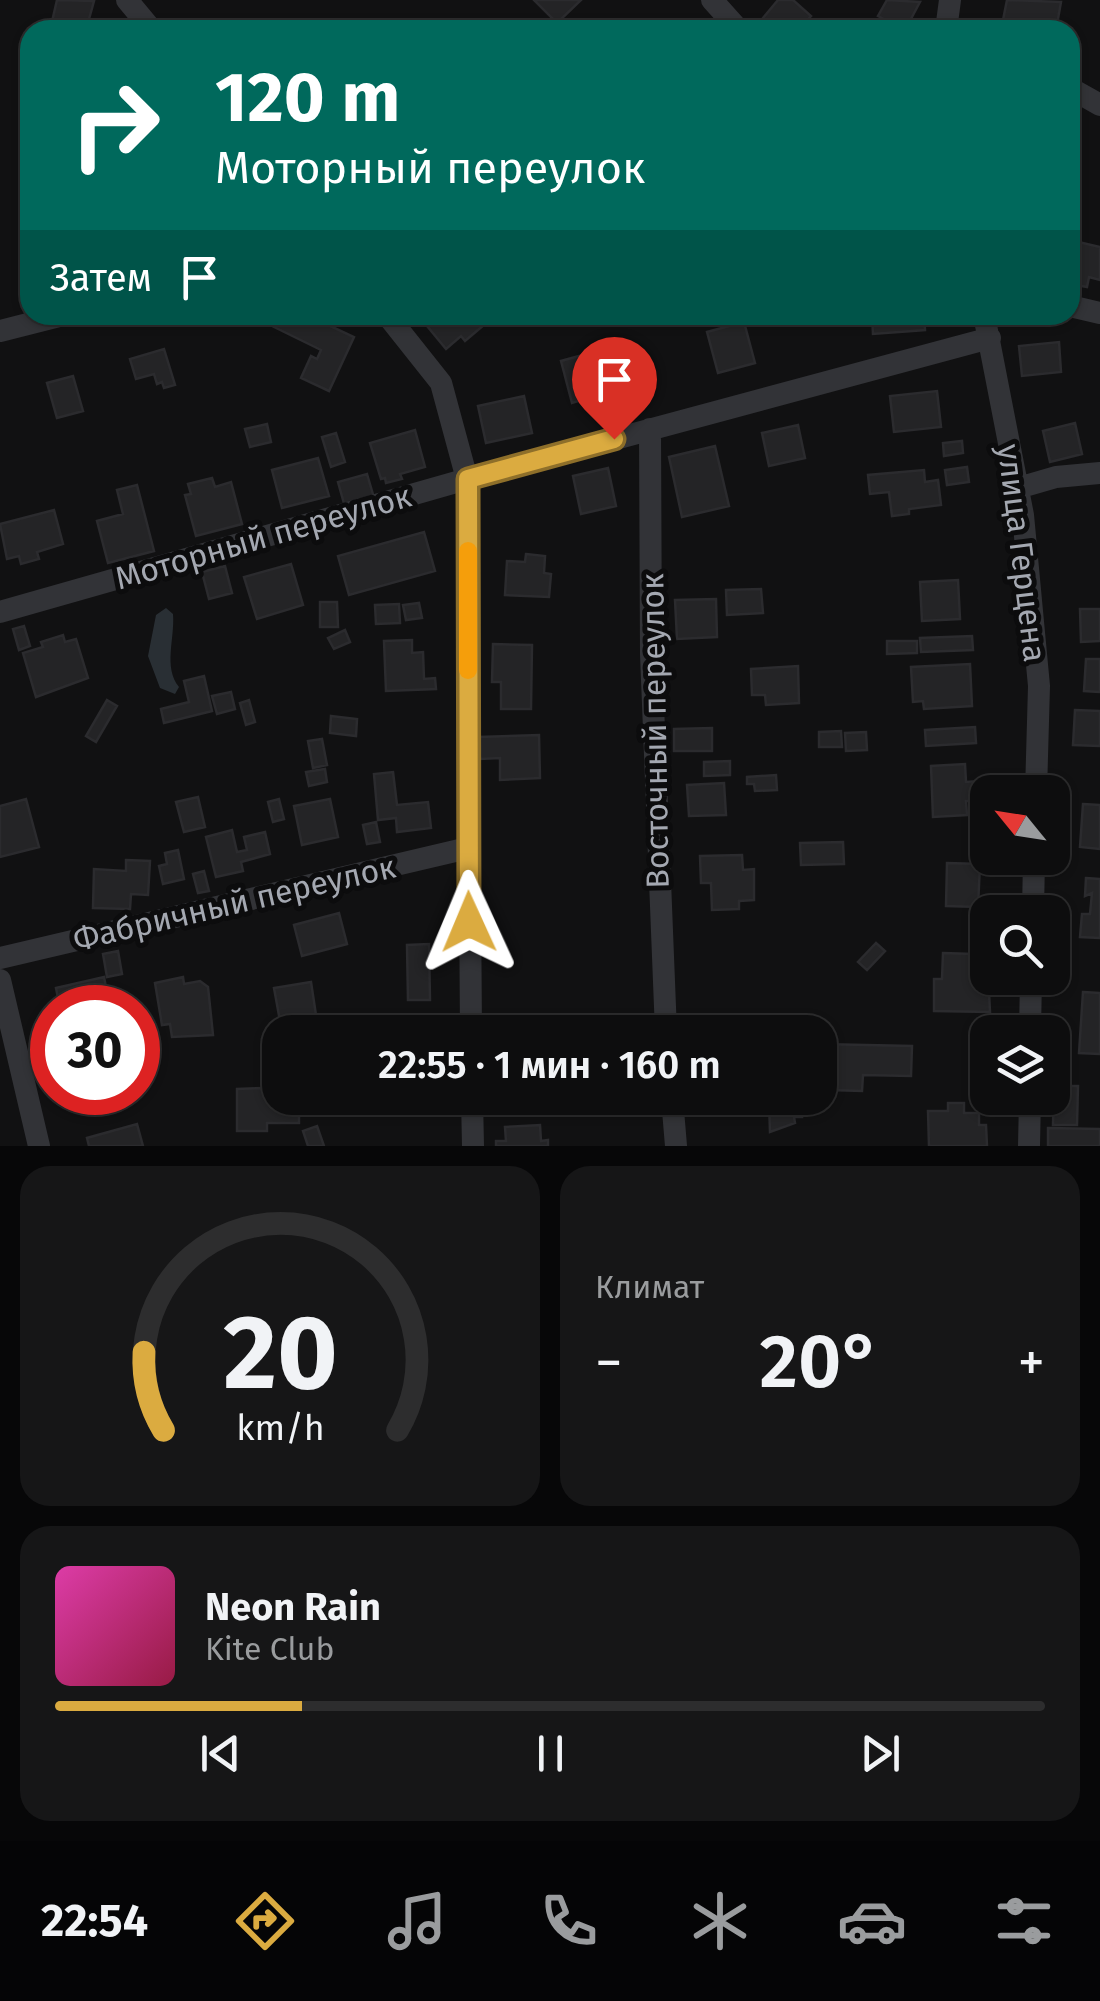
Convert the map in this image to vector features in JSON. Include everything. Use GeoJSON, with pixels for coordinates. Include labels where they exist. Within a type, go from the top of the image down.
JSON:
{"type":"FeatureCollection","features":[{"type":"Feature","properties":{"kind":"street"},"geometry":{"type":"LineString","coordinates":[[127,0],[144,20]]}},
{"type":"Feature","properties":{"kind":"street"},"geometry":{"type":"LineString","coordinates":[[712,0],[730,20]]}},
{"type":"Feature","properties":{"kind":"street"},"geometry":{"type":"LineString","coordinates":[[0,332],[26,325]]}},
{"type":"Feature","properties":{"kind":"street"},"geometry":{"type":"LineString","coordinates":[[395,325],[440,383],[468,479],[471,1015]]}},
{"type":"Feature","properties":{"kind":"street","name":"улица Герцена"},"geometry":{"type":"LineString","coordinates":[[987,325],[1018,488],[1039,686],[1036,775]]}},
{"type":"Feature","properties":{"kind":"street","name":"Моторный переулок"},"geometry":{"type":"LineString","coordinates":[[0,612],[468,479],[990,338]]}},
{"type":"Feature","properties":{"kind":"street","name":"Восточный переулок"},"geometry":{"type":"LineString","coordinates":[[650,429],[651,654],[665,1015]]}},
{"type":"Feature","properties":{"kind":"street"},"geometry":{"type":"LineString","coordinates":[[1018,488],[1056,477],[1100,473]]}},
{"type":"Feature","properties":{"kind":"street","name":"Фабричный переулок"},"geometry":{"type":"LineString","coordinates":[[0,958],[468,848]]}},
{"type":"Feature","properties":{"kind":"street"},"geometry":{"type":"LineString","coordinates":[[0,980],[38,1146]]}},
{"type":"Feature","properties":{"kind":"street"},"geometry":{"type":"LineString","coordinates":[[472,1115],[473,1146]]}},
{"type":"Feature","properties":{"kind":"street"},"geometry":{"type":"LineString","coordinates":[[673,1115],[676,1146]]}},
{"type":"Feature","properties":{"kind":"street"},"geometry":{"type":"LineString","coordinates":[[1030,1115],[1030,1146]]}},
{"type":"Feature","properties":{"kind":"shaded area"},"geometry":{"type":"Polygon","coordinates":[[[166,608],[173,614],[171,662],[179,687],[175,694],[160,688],[148,656],[156,615],[166,608]]]}},
{"type":"Feature","properties":{"kind":"building"},"geometry":{"type":"Polygon","coordinates":[[[57,0],[94,1],[89,20],[52,20],[57,0]]]}},
{"type":"Feature","properties":{"kind":"building"},"geometry":{"type":"Polygon","coordinates":[[[534,0],[581,0],[560,20],[554,20],[534,0]]]}},
{"type":"Feature","properties":{"kind":"building"},"geometry":{"type":"Polygon","coordinates":[[[778,0],[793,0],[811,16],[807,20],[763,18],[778,0]]]}},
{"type":"Feature","properties":{"kind":"building"},"geometry":{"type":"Polygon","coordinates":[[[887,0],[920,2],[910,20],[886,20],[878,16],[887,0]]]}},
{"type":"Feature","properties":{"kind":"building"},"geometry":{"type":"Polygon","coordinates":[[[1007,0],[1061,2],[1058,20],[1003,20],[1007,0]]]}},
{"type":"Feature","properties":{"kind":"building"},"geometry":{"type":"Polygon","coordinates":[[[1080,242],[1100,247],[1100,280],[1089,277],[1087,287],[1080,286],[1080,242]]]}},
{"type":"Feature","properties":{"kind":"building"},"geometry":{"type":"Polygon","coordinates":[[[270,325],[328,325],[354,337],[329,391],[301,378],[311,356],[317,359],[321,350],[270,325]]]}},
{"type":"Feature","properties":{"kind":"building"},"geometry":{"type":"Polygon","coordinates":[[[426,325],[484,325],[465,341],[461,336],[446,349],[426,325]]]}},
{"type":"Feature","properties":{"kind":"building"},"geometry":{"type":"Polygon","coordinates":[[[745,325],[755,363],[718,373],[707,332],[745,325]]]}},
{"type":"Feature","properties":{"kind":"building"},"geometry":{"type":"Polygon","coordinates":[[[873,325],[925,325],[925,330],[873,334],[873,325]]]}},
{"type":"Feature","properties":{"kind":"building"},"geometry":{"type":"Polygon","coordinates":[[[1059,342],[1061,372],[1022,376],[1019,346],[1059,342]]]}},
{"type":"Feature","properties":{"kind":"building"},"geometry":{"type":"Polygon","coordinates":[[[608,348],[619,389],[572,403],[561,361],[608,348]]]}},
{"type":"Feature","properties":{"kind":"building"},"geometry":{"type":"Polygon","coordinates":[[[164,349],[175,385],[164,388],[162,382],[157,384],[154,374],[136,379],[130,359],[164,349]]]}},
{"type":"Feature","properties":{"kind":"building"},"geometry":{"type":"Polygon","coordinates":[[[73,376],[83,411],[57,418],[47,383],[73,376]]]}},
{"type":"Feature","properties":{"kind":"building"},"geometry":{"type":"Polygon","coordinates":[[[937,391],[941,427],[894,432],[890,396],[937,391]]]}},
{"type":"Feature","properties":{"kind":"building"},"geometry":{"type":"Polygon","coordinates":[[[524,396],[532,433],[486,443],[478,406],[524,396]]]}},
{"type":"Feature","properties":{"kind":"building"},"geometry":{"type":"Polygon","coordinates":[[[1075,423],[1082,454],[1050,462],[1043,431],[1075,423]]]}},
{"type":"Feature","properties":{"kind":"building"},"geometry":{"type":"Polygon","coordinates":[[[267,424],[271,442],[250,447],[245,429],[267,424]]]}},
{"type":"Feature","properties":{"kind":"building"},"geometry":{"type":"Polygon","coordinates":[[[798,425],[805,458],[769,466],[762,433],[798,425]]]}},
{"type":"Feature","properties":{"kind":"building"},"geometry":{"type":"Polygon","coordinates":[[[415,430],[425,467],[400,474],[402,479],[386,483],[385,478],[381,479],[370,443],[415,430]]]}},
{"type":"Feature","properties":{"kind":"building"},"geometry":{"type":"Polygon","coordinates":[[[336,433],[345,462],[331,467],[322,437],[336,433]]]}},
{"type":"Feature","properties":{"kind":"building"},"geometry":{"type":"Polygon","coordinates":[[[962,441],[963,453],[944,456],[943,443],[962,441]]]}},
{"type":"Feature","properties":{"kind":"building"},"geometry":{"type":"Polygon","coordinates":[[[715,446],[729,506],[682,517],[669,457],[715,446]]]}},
{"type":"Feature","properties":{"kind":"building"},"geometry":{"type":"Polygon","coordinates":[[[318,458],[329,496],[282,508],[272,470],[318,458]]]}},
{"type":"Feature","properties":{"kind":"building"},"geometry":{"type":"Polygon","coordinates":[[[967,467],[969,482],[947,485],[945,470],[967,467]]]}},
{"type":"Feature","properties":{"kind":"building"},"geometry":{"type":"Polygon","coordinates":[[[608,468],[616,506],[581,514],[573,476],[608,468]]]}},
{"type":"Feature","properties":{"kind":"building"},"geometry":{"type":"Polygon","coordinates":[[[924,470],[925,482],[938,480],[941,505],[909,509],[909,514],[892,516],[889,492],[870,494],[868,475],[924,470]]]}},
{"type":"Feature","properties":{"kind":"building"},"geometry":{"type":"Polygon","coordinates":[[[367,474],[374,498],[345,507],[338,482],[367,474]]]}},
{"type":"Feature","properties":{"kind":"building"},"geometry":{"type":"Polygon","coordinates":[[[212,478],[215,487],[231,482],[242,524],[196,536],[185,495],[191,494],[188,484],[212,478]]]}},
{"type":"Feature","properties":{"kind":"building"},"geometry":{"type":"Polygon","coordinates":[[[137,485],[154,551],[108,563],[97,521],[123,514],[117,490],[137,485]]]}},
{"type":"Feature","properties":{"kind":"building"},"geometry":{"type":"Polygon","coordinates":[[[54,510],[63,544],[37,552],[39,559],[21,564],[19,556],[7,559],[0,524],[54,510]]]}},
{"type":"Feature","properties":{"kind":"building"},"geometry":{"type":"Polygon","coordinates":[[[424,532],[435,571],[349,595],[338,556],[424,532]]]}},
{"type":"Feature","properties":{"kind":"building"},"geometry":{"type":"Polygon","coordinates":[[[526,554],[545,556],[544,573],[551,574],[549,597],[505,595],[507,561],[525,562],[526,554]]]}},
{"type":"Feature","properties":{"kind":"building"},"geometry":{"type":"Polygon","coordinates":[[[291,564],[303,605],[257,619],[244,577],[291,564]]]}},
{"type":"Feature","properties":{"kind":"building"},"geometry":{"type":"Polygon","coordinates":[[[225,566],[232,593],[209,599],[202,572],[225,566]]]}},
{"type":"Feature","properties":{"kind":"building"},"geometry":{"type":"Polygon","coordinates":[[[958,580],[960,619],[922,621],[920,582],[958,580]]]}},
{"type":"Feature","properties":{"kind":"building"},"geometry":{"type":"Polygon","coordinates":[[[761,589],[763,613],[727,615],[726,590],[761,589]]]}},
{"type":"Feature","properties":{"kind":"building"},"geometry":{"type":"Polygon","coordinates":[[[716,599],[717,637],[677,639],[675,600],[716,599]]]}},
{"type":"Feature","properties":{"kind":"building"},"geometry":{"type":"Polygon","coordinates":[[[320,602],[337,602],[338,627],[320,627],[320,602]]]}},
{"type":"Feature","properties":{"kind":"building"},"geometry":{"type":"Polygon","coordinates":[[[419,603],[422,618],[406,620],[403,605],[419,603]]]}},
{"type":"Feature","properties":{"kind":"building"},"geometry":{"type":"Polygon","coordinates":[[[399,604],[400,623],[376,624],[375,605],[399,604]]]}},
{"type":"Feature","properties":{"kind":"building"},"geometry":{"type":"Polygon","coordinates":[[[1080,609],[1100,609],[1100,641],[1081,642],[1080,609]]]}},
{"type":"Feature","properties":{"kind":"building"},"geometry":{"type":"Polygon","coordinates":[[[24,626],[30,646],[19,650],[13,629],[24,626]]]}},
{"type":"Feature","properties":{"kind":"building"},"geometry":{"type":"Polygon","coordinates":[[[345,630],[350,642],[334,649],[328,638],[345,630]]]}},
{"type":"Feature","properties":{"kind":"building"},"geometry":{"type":"Polygon","coordinates":[[[63,635],[65,642],[76,639],[88,678],[36,697],[23,653],[63,635]]]}},
{"type":"Feature","properties":{"kind":"building"},"geometry":{"type":"Polygon","coordinates":[[[972,636],[973,650],[921,652],[920,638],[972,636]]]}},
{"type":"Feature","properties":{"kind":"building"},"geometry":{"type":"Polygon","coordinates":[[[412,640],[412,653],[423,652],[424,679],[435,678],[436,689],[386,691],[384,641],[412,640]]]}},
{"type":"Feature","properties":{"kind":"building"},"geometry":{"type":"Polygon","coordinates":[[[887,641],[917,641],[917,653],[887,654],[887,641]]]}},
{"type":"Feature","properties":{"kind":"building"},"geometry":{"type":"Polygon","coordinates":[[[493,644],[532,645],[531,709],[501,709],[501,682],[492,682],[493,644]]]}},
{"type":"Feature","properties":{"kind":"building"},"geometry":{"type":"Polygon","coordinates":[[[1086,659],[1100,659],[1100,692],[1084,691],[1086,659]]]}},
{"type":"Feature","properties":{"kind":"building"},"geometry":{"type":"Polygon","coordinates":[[[970,664],[972,706],[924,709],[923,701],[913,702],[911,667],[970,664]]]}},
{"type":"Feature","properties":{"kind":"building"},"geometry":{"type":"Polygon","coordinates":[[[798,666],[799,703],[766,705],[765,695],[752,695],[751,669],[798,666]]]}},
{"type":"Feature","properties":{"kind":"building"},"geometry":{"type":"Polygon","coordinates":[[[204,676],[212,711],[164,723],[161,709],[189,702],[184,681],[204,676]]]}},
{"type":"Feature","properties":{"kind":"building"},"geometry":{"type":"Polygon","coordinates":[[[231,692],[235,709],[217,714],[212,696],[231,692]]]}},
{"type":"Feature","properties":{"kind":"building"},"geometry":{"type":"Polygon","coordinates":[[[107,700],[117,706],[96,742],[86,736],[107,700]]]}},
{"type":"Feature","properties":{"kind":"building"},"geometry":{"type":"Polygon","coordinates":[[[249,700],[255,722],[246,725],[240,703],[249,700]]]}},
{"type":"Feature","properties":{"kind":"building"},"geometry":{"type":"Polygon","coordinates":[[[1075,710],[1100,711],[1100,746],[1073,745],[1075,710]]]}},
{"type":"Feature","properties":{"kind":"building"},"geometry":{"type":"Polygon","coordinates":[[[331,716],[357,719],[356,736],[330,733],[331,716]]]}},
{"type":"Feature","properties":{"kind":"building"},"geometry":{"type":"Polygon","coordinates":[[[975,727],[976,743],[926,746],[925,730],[975,727]]]}},
{"type":"Feature","properties":{"kind":"building"},"geometry":{"type":"Polygon","coordinates":[[[712,728],[712,751],[674,751],[674,729],[712,728]]]}},
{"type":"Feature","properties":{"kind":"building"},"geometry":{"type":"Polygon","coordinates":[[[841,731],[842,747],[819,747],[819,732],[841,731]]]}},
{"type":"Feature","properties":{"kind":"building"},"geometry":{"type":"Polygon","coordinates":[[[866,732],[867,750],[846,751],[845,733],[866,732]]]}},
{"type":"Feature","properties":{"kind":"building"},"geometry":{"type":"Polygon","coordinates":[[[539,735],[540,778],[500,780],[500,758],[480,759],[479,737],[539,735]]]}},
{"type":"Feature","properties":{"kind":"building"},"geometry":{"type":"Polygon","coordinates":[[[322,739],[327,765],[313,768],[308,741],[322,739]]]}},
{"type":"Feature","properties":{"kind":"building"},"geometry":{"type":"Polygon","coordinates":[[[730,761],[730,775],[704,776],[704,762],[730,761]]]}},
{"type":"Feature","properties":{"kind":"building"},"geometry":{"type":"Polygon","coordinates":[[[965,764],[966,782],[970,782],[967,815],[933,817],[931,766],[965,764]]]}},
{"type":"Feature","properties":{"kind":"building"},"geometry":{"type":"Polygon","coordinates":[[[325,769],[327,782],[309,786],[306,772],[325,769]]]}},
{"type":"Feature","properties":{"kind":"building"},"geometry":{"type":"Polygon","coordinates":[[[393,772],[397,805],[428,802],[431,828],[397,832],[396,818],[378,820],[374,774],[393,772]]]}},
{"type":"Feature","properties":{"kind":"building"},"geometry":{"type":"Polygon","coordinates":[[[776,775],[777,790],[755,791],[754,784],[747,784],[747,777],[776,775]]]}},
{"type":"Feature","properties":{"kind":"building"},"geometry":{"type":"Polygon","coordinates":[[[724,783],[726,815],[689,816],[687,785],[724,783]]]}},
{"type":"Feature","properties":{"kind":"building"},"geometry":{"type":"Polygon","coordinates":[[[198,797],[205,827],[184,832],[176,802],[198,797]]]}},
{"type":"Feature","properties":{"kind":"building"},"geometry":{"type":"Polygon","coordinates":[[[26,799],[39,847],[0,857],[0,806],[26,799]]]}},
{"type":"Feature","properties":{"kind":"building"},"geometry":{"type":"Polygon","coordinates":[[[279,799],[284,819],[273,822],[268,802],[279,799]]]}},
{"type":"Feature","properties":{"kind":"building"},"geometry":{"type":"Polygon","coordinates":[[[330,799],[338,837],[302,845],[294,806],[330,799]]]}},
{"type":"Feature","properties":{"kind":"building"},"geometry":{"type":"Polygon","coordinates":[[[1083,804],[1100,805],[1100,849],[1080,847],[1083,804]]]}},
{"type":"Feature","properties":{"kind":"building"},"geometry":{"type":"Polygon","coordinates":[[[376,822],[380,842],[367,844],[363,825],[376,822]]]}},
{"type":"Feature","properties":{"kind":"building"},"geometry":{"type":"Polygon","coordinates":[[[232,830],[237,852],[247,850],[244,837],[265,832],[270,854],[241,862],[243,871],[216,877],[206,837],[232,830]]]}},
{"type":"Feature","properties":{"kind":"building"},"geometry":{"type":"Polygon","coordinates":[[[843,842],[844,864],[801,865],[800,843],[843,842]]]}},
{"type":"Feature","properties":{"kind":"building"},"geometry":{"type":"Polygon","coordinates":[[[178,850],[184,879],[163,884],[159,866],[167,864],[165,853],[178,850]]]}},
{"type":"Feature","properties":{"kind":"building"},"geometry":{"type":"Polygon","coordinates":[[[742,855],[743,870],[754,869],[754,900],[739,901],[739,909],[712,910],[711,883],[701,883],[700,856],[742,855]]]}},
{"type":"Feature","properties":{"kind":"building"},"geometry":{"type":"Polygon","coordinates":[[[126,860],[150,861],[148,895],[131,894],[130,909],[93,908],[94,869],[126,871],[126,860]]]}},
{"type":"Feature","properties":{"kind":"building"},"geometry":{"type":"Polygon","coordinates":[[[947,863],[970,864],[970,875],[979,875],[979,895],[970,895],[970,907],[946,906],[947,863]]]}},
{"type":"Feature","properties":{"kind":"building"},"geometry":{"type":"Polygon","coordinates":[[[204,871],[209,891],[198,893],[193,874],[204,871]]]}},
{"type":"Feature","properties":{"kind":"building"},"geometry":{"type":"Polygon","coordinates":[[[1086,878],[1100,879],[1100,938],[1080,937],[1082,914],[1090,914],[1092,893],[1085,896],[1086,878]]]}},
{"type":"Feature","properties":{"kind":"building"},"geometry":{"type":"Polygon","coordinates":[[[339,913],[347,944],[302,956],[294,925],[339,913]]]}},
{"type":"Feature","properties":{"kind":"building"},"geometry":{"type":"Polygon","coordinates":[[[876,943],[885,951],[867,970],[858,962],[876,943]]]}},
{"type":"Feature","properties":{"kind":"building"},"geometry":{"type":"Polygon","coordinates":[[[429,944],[430,1000],[408,1000],[407,945],[429,944]]]}},
{"type":"Feature","properties":{"kind":"building"},"geometry":{"type":"Polygon","coordinates":[[[118,951],[122,974],[107,977],[103,954],[118,951]]]}},
{"type":"Feature","properties":{"kind":"building"},"geometry":{"type":"Polygon","coordinates":[[[943,953],[970,954],[970,995],[989,995],[990,1012],[934,1011],[934,979],[942,979],[943,953]]]}},
{"type":"Feature","properties":{"kind":"building"},"geometry":{"type":"Polygon","coordinates":[[[104,977],[106,985],[69,985],[104,977]]]}},
{"type":"Feature","properties":{"kind":"building"},"geometry":{"type":"Polygon","coordinates":[[[183,977],[184,984],[200,981],[208,987],[213,1035],[172,1037],[170,1024],[162,1025],[160,985],[155,983],[183,977]]]}},
{"type":"Feature","properties":{"kind":"building"},"geometry":{"type":"Polygon","coordinates":[[[311,982],[316,1015],[279,1015],[274,988],[311,982]]]}},
{"type":"Feature","properties":{"kind":"building"},"geometry":{"type":"Polygon","coordinates":[[[1083,992],[1100,993],[1100,1054],[1079,1053],[1083,992]]]}},
{"type":"Feature","properties":{"kind":"building"},"geometry":{"type":"Polygon","coordinates":[[[837,1044],[912,1046],[911,1076],[863,1075],[862,1091],[837,1090],[837,1044]]]}},
{"type":"Feature","properties":{"kind":"building"},"geometry":{"type":"Polygon","coordinates":[[[1070,1086],[1078,1086],[1077,1125],[1053,1125],[1053,1115],[1070,1115],[1070,1086]]]}},
{"type":"Feature","properties":{"kind":"building"},"geometry":{"type":"Polygon","coordinates":[[[262,1088],[262,1115],[299,1115],[299,1123],[267,1123],[267,1131],[237,1131],[237,1089],[262,1088]]]}},
{"type":"Feature","properties":{"kind":"building"},"geometry":{"type":"Polygon","coordinates":[[[948,1103],[964,1103],[964,1113],[979,1115],[979,1125],[986,1125],[987,1146],[929,1146],[928,1111],[948,1111],[948,1103]]]}},
{"type":"Feature","properties":{"kind":"building"},"geometry":{"type":"Polygon","coordinates":[[[769,1115],[802,1115],[794,1117],[795,1123],[770,1132],[769,1115]]]}},
{"type":"Feature","properties":{"kind":"building"},"geometry":{"type":"Polygon","coordinates":[[[137,1124],[143,1146],[89,1146],[87,1138],[137,1124]]]}},
{"type":"Feature","properties":{"kind":"building"},"geometry":{"type":"Polygon","coordinates":[[[540,1125],[541,1141],[548,1140],[548,1146],[496,1146],[496,1141],[506,1141],[505,1127],[540,1125]]]}},
{"type":"Feature","properties":{"kind":"building"},"geometry":{"type":"Polygon","coordinates":[[[317,1126],[324,1146],[308,1146],[303,1131],[317,1126]]]}},
{"type":"Feature","properties":{"kind":"building"},"geometry":{"type":"Polygon","coordinates":[[[1048,1128],[1100,1129],[1100,1146],[1048,1146],[1048,1128]]]}},
{"type":"Feature","properties":{"kind":"slow traffic"},"geometry":{"type":"LineString","coordinates":[[468,551],[468,670]]}},
{"type":"Feature","properties":{"kind":"route"},"geometry":{"type":"LineString","coordinates":[[469,922],[468,479],[614,439]]}}]}
